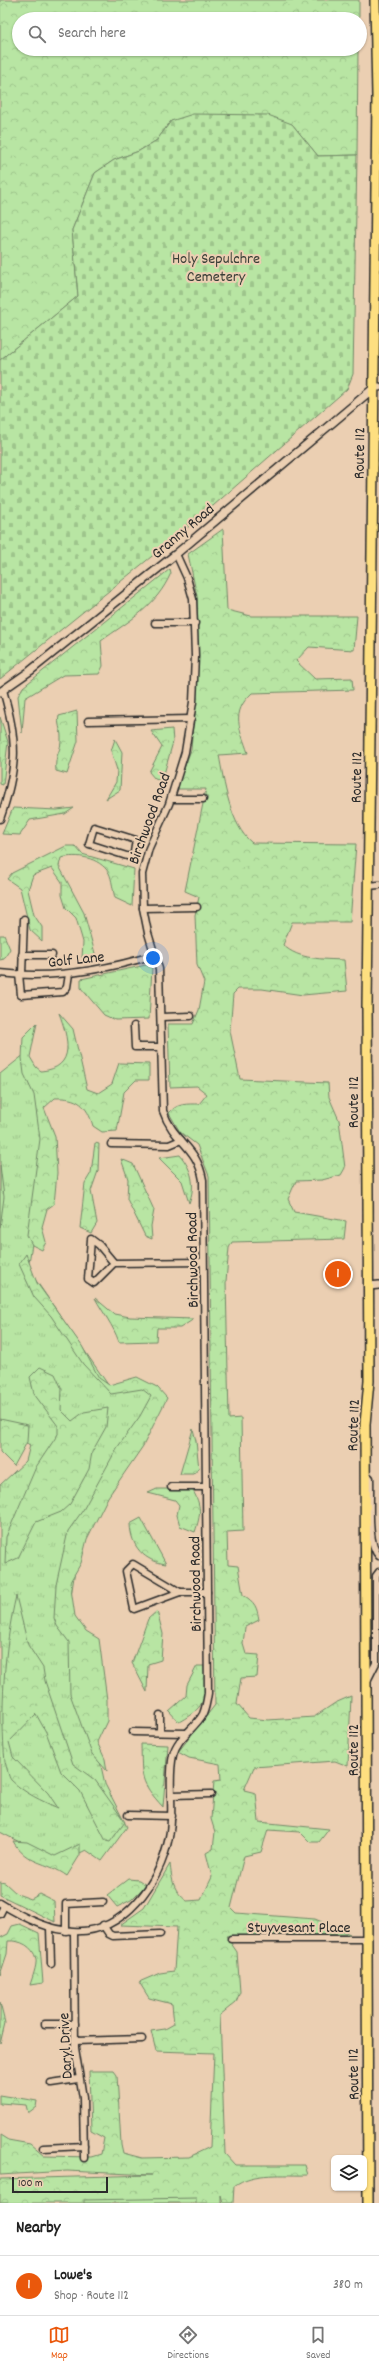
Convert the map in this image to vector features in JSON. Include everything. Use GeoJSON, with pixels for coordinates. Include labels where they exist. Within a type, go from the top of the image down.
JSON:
{"type":"FeatureCollection","features":[{"type":"Feature","properties":{"kind":"main road","name":"Route 112"},"geometry":{"type":"LineString","coordinates":[[368,2203],[366,2007],[368,1939],[366,1424],[369,1381],[366,1020],[376,513],[378,96],[375,0]]}},
{"type":"Feature","properties":{"kind":"street","name":"Granny Road"},"geometry":{"type":"LineString","coordinates":[[1,691],[30,671],[176,554],[377,387]]}},
{"type":"Feature","properties":{"kind":"street","name":"Birchwood Road"},"geometry":{"type":"LineString","coordinates":[[74,1932],[103,1925],[128,1912],[150,1886],[164,1856],[172,1816],[173,1754],[186,1733],[203,1714],[208,1693],[203,1190],[201,1168],[191,1150],[170,1128],[163,1111],[159,969],[154,955],[143,908],[142,874],[149,848],[171,799],[185,752],[191,719],[195,623],[193,599],[187,578],[176,554]]}},
{"type":"Feature","properties":{"kind":"street"},"geometry":{"type":"LineString","coordinates":[[155,623],[195,623]]}},
{"type":"Feature","properties":{"kind":"street"},"geometry":{"type":"LineString","coordinates":[[0,819],[11,786],[15,754],[13,724],[1,691]]}},
{"type":"Feature","properties":{"kind":"street"},"geometry":{"type":"LineString","coordinates":[[88,721],[191,719]]}},
{"type":"Feature","properties":{"kind":"street"},"geometry":{"type":"LineString","coordinates":[[171,799],[203,799]]}},
{"type":"Feature","properties":{"kind":"street"},"geometry":{"type":"LineString","coordinates":[[132,858],[136,840],[94,827],[89,844],[144,863]]}},
{"type":"Feature","properties":{"kind":"street"},"geometry":{"type":"LineString","coordinates":[[368,886],[379,885]]}},
{"type":"Feature","properties":{"kind":"street"},"geometry":{"type":"LineString","coordinates":[[143,908],[198,907]]}},
{"type":"Feature","properties":{"kind":"street"},"geometry":{"type":"LineString","coordinates":[[24,919],[20,974],[21,995],[63,992],[67,987],[68,974]]}},
{"type":"Feature","properties":{"kind":"street"},"geometry":{"type":"LineString","coordinates":[[22,955],[52,955]]}},
{"type":"Feature","properties":{"kind":"street","name":"Golf Lane"},"geometry":{"type":"LineString","coordinates":[[0,973],[68,974],[94,972],[154,955]]}},
{"type":"Feature","properties":{"kind":"street"},"geometry":{"type":"LineString","coordinates":[[161,1017],[191,1016]]}},
{"type":"Feature","properties":{"kind":"street"},"geometry":{"type":"LineString","coordinates":[[134,1026],[135,1047],[161,1047]]}},
{"type":"Feature","properties":{"kind":"street"},"geometry":{"type":"LineString","coordinates":[[111,1144],[169,1144],[181,1140]]}},
{"type":"Feature","properties":{"kind":"street"},"geometry":{"type":"LineString","coordinates":[[114,1263],[99,1245],[91,1239],[88,1279],[94,1283],[114,1263],[203,1262]]}},
{"type":"Feature","properties":{"kind":"street"},"geometry":{"type":"LineString","coordinates":[[368,1286],[379,1285]]}},
{"type":"Feature","properties":{"kind":"street"},"geometry":{"type":"LineString","coordinates":[[366,1474],[370,1478],[371,1539],[374,1551],[379,1556]]}},
{"type":"Feature","properties":{"kind":"street"},"geometry":{"type":"LineString","coordinates":[[171,1487],[206,1486]]}},
{"type":"Feature","properties":{"kind":"street"},"geometry":{"type":"LineString","coordinates":[[180,1592],[133,1564],[126,1572],[134,1609],[180,1592],[207,1592]]}},
{"type":"Feature","properties":{"kind":"street"},"geometry":{"type":"LineString","coordinates":[[367,1681],[376,1663],[376,1576],[379,1572]]}},
{"type":"Feature","properties":{"kind":"street"},"geometry":{"type":"LineString","coordinates":[[160,1715],[160,1732]]}},
{"type":"Feature","properties":{"kind":"street"},"geometry":{"type":"LineString","coordinates":[[133,1732],[186,1733]]}},
{"type":"Feature","properties":{"kind":"street"},"geometry":{"type":"LineString","coordinates":[[172,1795],[211,1794]]}},
{"type":"Feature","properties":{"kind":"street"},"geometry":{"type":"LineString","coordinates":[[128,1816],[172,1816]]}},
{"type":"Feature","properties":{"kind":"street"},"geometry":{"type":"LineString","coordinates":[[66,1931],[66,1904],[103,1902]]}},
{"type":"Feature","properties":{"kind":"street"},"geometry":{"type":"LineString","coordinates":[[0,1914],[2,1905],[50,1927],[74,1932]]}},
{"type":"Feature","properties":{"kind":"street"},"geometry":{"type":"LineString","coordinates":[[103,1925],[109,1934],[113,1936],[160,1934]]}},
{"type":"Feature","properties":{"kind":"street"},"geometry":{"type":"LineString","coordinates":[[50,1927],[50,1964]]}},
{"type":"Feature","properties":{"kind":"street","name":"Daryl Drive"},"geometry":{"type":"LineString","coordinates":[[74,1932],[75,2041],[78,2079],[83,2098],[84,2158]]}},
{"type":"Feature","properties":{"kind":"street","name":"Stuyvesant Place"},"geometry":{"type":"LineString","coordinates":[[231,1939],[368,1939]]}},
{"type":"Feature","properties":{"kind":"street"},"geometry":{"type":"LineString","coordinates":[[45,2024],[75,2024]]}},
{"type":"Feature","properties":{"kind":"street"},"geometry":{"type":"LineString","coordinates":[[75,2041],[142,2039]]}},
{"type":"Feature","properties":{"kind":"street"},"geometry":{"type":"LineString","coordinates":[[51,2083],[78,2079]]}},
{"type":"Feature","properties":{"kind":"street"},"geometry":{"type":"LineString","coordinates":[[43,2148],[84,2146]]}},
{"type":"Feature","properties":{"kind":"green space"},"geometry":{"type":"Polygon","coordinates":[[[0,0],[359,0],[359,12],[12,12],[12,56],[358,56],[357,155],[318,156],[292,124],[171,121],[157,140],[139,151],[114,160],[95,173],[72,230],[78,296],[0,360],[0,0]]]}},
{"type":"Feature","properties":{"kind":"green space","name":"Holy Sepulchre Cemetery"},"geometry":{"type":"Polygon","coordinates":[[[193,114],[268,115],[292,124],[318,156],[357,155],[353,374],[347,389],[198,519],[0,679],[0,360],[78,296],[72,230],[95,173],[114,160],[139,151],[157,140],[171,121],[193,114]]]}},
{"type":"Feature","properties":{"kind":"green space"},"geometry":{"type":"Polygon","coordinates":[[[223,529],[227,610],[251,616],[357,616],[354,650],[309,647],[296,661],[315,679],[352,678],[353,690],[252,693],[245,700],[239,714],[240,729],[248,753],[219,755],[226,790],[233,814],[244,835],[252,843],[356,844],[350,922],[292,922],[283,945],[296,954],[312,958],[344,960],[347,991],[303,995],[262,989],[238,989],[233,994],[230,1031],[240,1079],[328,1083],[329,1097],[339,1120],[345,1168],[341,1175],[322,1180],[296,1181],[288,1199],[294,1212],[346,1221],[344,1239],[232,1242],[229,1248],[226,1281],[229,1419],[241,1418],[243,1531],[227,1532],[228,1565],[238,1566],[243,1595],[255,1605],[259,1620],[245,1627],[243,1644],[246,1654],[259,1655],[257,1677],[241,1678],[237,1704],[249,1718],[268,1720],[314,1717],[335,1703],[351,1696],[348,1766],[335,1761],[254,1767],[244,1790],[256,1793],[259,1822],[329,1829],[319,1842],[310,1842],[300,1832],[268,1830],[261,1852],[244,1856],[231,1908],[236,1913],[315,1919],[350,1934],[226,1936],[237,1952],[240,1992],[236,2002],[220,2015],[225,2154],[235,2165],[305,2165],[308,2175],[270,2175],[250,2178],[234,2186],[233,2203],[223,2203],[221,2195],[221,2203],[0,2203],[0,2179],[152,2175],[67,2171],[0,2175],[0,2135],[8,2140],[30,2144],[44,2156],[91,2157],[101,2154],[104,2138],[91,2131],[89,2071],[114,2071],[117,2075],[121,2144],[123,2153],[142,2158],[189,2157],[210,2147],[214,2053],[156,2051],[151,2031],[165,2029],[174,2024],[172,2004],[149,1998],[139,1982],[160,1973],[174,1971],[177,1927],[120,1925],[144,1908],[170,1864],[174,1885],[182,1897],[187,1901],[201,1900],[212,1877],[206,1853],[213,1849],[215,1832],[211,1819],[214,1781],[221,1780],[220,1764],[189,1758],[178,1752],[215,1705],[209,1176],[197,1145],[180,1132],[169,1113],[175,1107],[186,1104],[199,1104],[207,1094],[197,1086],[170,1087],[168,1024],[193,1024],[199,1010],[204,982],[197,965],[195,915],[199,897],[185,891],[206,789],[176,789],[191,750],[197,668],[197,596],[188,554],[223,529]]]}},
{"type":"Feature","properties":{"kind":"green space"},"geometry":{"type":"Polygon","coordinates":[[[170,569],[171,573],[165,585],[150,604],[101,641],[103,666],[99,674],[63,675],[25,698],[22,733],[18,696],[23,687],[170,569]]]}},
{"type":"Feature","properties":{"kind":"green space"},"geometry":{"type":"Polygon","coordinates":[[[77,711],[78,741],[67,774],[56,771],[56,761],[61,742],[59,716],[77,711]]]}},
{"type":"Feature","properties":{"kind":"green space"},"geometry":{"type":"Polygon","coordinates":[[[0,717],[8,742],[3,785],[0,784],[0,717]]]}},
{"type":"Feature","properties":{"kind":"green space"},"geometry":{"type":"Polygon","coordinates":[[[172,729],[173,742],[162,781],[155,779],[149,772],[162,747],[151,731],[172,729]]]}},
{"type":"Feature","properties":{"kind":"green space"},"geometry":{"type":"Polygon","coordinates":[[[115,739],[122,752],[120,790],[106,799],[116,782],[117,770],[111,751],[115,739]]]}},
{"type":"Feature","properties":{"kind":"green space"},"geometry":{"type":"Polygon","coordinates":[[[13,808],[57,810],[74,808],[65,814],[30,820],[20,835],[2,834],[13,808]]]}},
{"type":"Feature","properties":{"kind":"green space"},"geometry":{"type":"Polygon","coordinates":[[[66,846],[75,846],[82,854],[134,869],[132,906],[115,898],[109,873],[100,863],[87,858],[74,856],[61,858],[59,866],[84,913],[96,957],[82,958],[83,942],[76,918],[66,908],[62,895],[62,882],[52,868],[33,875],[28,890],[34,915],[42,927],[42,941],[30,930],[20,888],[7,879],[12,873],[66,846]]]}},
{"type":"Feature","properties":{"kind":"green space"},"geometry":{"type":"Polygon","coordinates":[[[0,935],[4,935],[10,949],[4,959],[0,960],[0,935]]]}},
{"type":"Feature","properties":{"kind":"green space"},"geometry":{"type":"Polygon","coordinates":[[[146,965],[152,968],[149,1019],[115,1020],[104,1015],[81,988],[81,979],[146,965]]]}},
{"type":"Feature","properties":{"kind":"green space"},"geometry":{"type":"Polygon","coordinates":[[[59,1013],[73,1029],[87,1089],[98,1093],[112,1084],[119,1063],[149,1064],[149,1080],[136,1080],[124,1092],[117,1131],[102,1132],[93,1126],[88,1113],[84,1108],[76,1101],[70,1099],[55,1098],[44,1108],[55,1136],[57,1173],[54,1204],[47,1209],[42,1227],[46,1242],[42,1250],[32,1245],[27,1235],[40,1139],[34,1095],[24,1074],[22,1058],[23,1037],[37,1023],[30,1057],[36,1067],[41,1071],[52,1069],[60,1064],[65,1058],[67,1041],[59,1013]]]}},
{"type":"Feature","properties":{"kind":"green space"},"geometry":{"type":"Polygon","coordinates":[[[25,1054],[48,1143],[28,1269],[111,1389],[141,1383],[157,1399],[79,1542],[68,1618],[105,1784],[127,1827],[102,1861],[86,1850],[60,1863],[0,1832],[0,1485],[26,1461],[30,1445],[0,1430],[0,1074],[25,1054]]]}},
{"type":"Feature","properties":{"kind":"green space"},"geometry":{"type":"Polygon","coordinates":[[[95,1143],[99,1144],[98,1171],[91,1191],[97,1223],[91,1233],[80,1228],[85,1183],[91,1173],[95,1143]]]}},
{"type":"Feature","properties":{"kind":"green space"},"geometry":{"type":"Polygon","coordinates":[[[180,1155],[192,1178],[192,1190],[189,1203],[182,1181],[159,1158],[180,1155]]]}},
{"type":"Feature","properties":{"kind":"green space"},"geometry":{"type":"Polygon","coordinates":[[[121,1159],[133,1164],[154,1210],[151,1226],[152,1239],[145,1236],[127,1199],[128,1179],[121,1159]]]}},
{"type":"Feature","properties":{"kind":"green space"},"geometry":{"type":"Polygon","coordinates":[[[0,1165],[4,1197],[0,1228],[0,1165]]]}},
{"type":"Feature","properties":{"kind":"green space"},"geometry":{"type":"Polygon","coordinates":[[[26,1254],[37,1283],[82,1346],[99,1378],[109,1385],[137,1377],[157,1387],[167,1398],[143,1446],[108,1497],[87,1539],[81,1563],[70,1582],[75,1616],[86,1631],[99,1639],[107,1700],[107,1721],[97,1742],[105,1759],[107,1771],[92,1754],[70,1694],[69,1642],[57,1626],[54,1618],[56,1585],[68,1531],[83,1510],[117,1448],[140,1416],[151,1396],[142,1389],[111,1394],[83,1364],[51,1316],[34,1297],[19,1264],[26,1254]]]}},
{"type":"Feature","properties":{"kind":"green space"},"geometry":{"type":"Polygon","coordinates":[[[95,1298],[114,1314],[130,1317],[194,1319],[180,1328],[157,1328],[156,1341],[119,1342],[95,1298]]]}},
{"type":"Feature","properties":{"kind":"green space"},"geometry":{"type":"Polygon","coordinates":[[[40,1367],[55,1374],[62,1389],[61,1410],[72,1421],[84,1412],[108,1408],[106,1427],[92,1452],[89,1469],[70,1504],[61,1512],[36,1522],[18,1558],[5,1564],[6,1537],[36,1467],[58,1434],[58,1426],[34,1394],[30,1377],[40,1367]]]}},
{"type":"Feature","properties":{"kind":"green space"},"geometry":{"type":"Polygon","coordinates":[[[0,1419],[28,1425],[27,1442],[14,1466],[0,1452],[0,1419]]]}},
{"type":"Feature","properties":{"kind":"green space"},"geometry":{"type":"Polygon","coordinates":[[[193,1429],[199,1469],[193,1474],[180,1474],[193,1429]]]}},
{"type":"Feature","properties":{"kind":"green space"},"geometry":{"type":"Polygon","coordinates":[[[157,1489],[192,1489],[198,1500],[200,1510],[195,1532],[180,1526],[177,1515],[179,1505],[175,1500],[148,1493],[157,1489]]]}},
{"type":"Feature","properties":{"kind":"green space"},"geometry":{"type":"Polygon","coordinates":[[[141,1518],[166,1564],[151,1560],[140,1552],[136,1546],[133,1540],[130,1524],[141,1518]]]}},
{"type":"Feature","properties":{"kind":"green space"},"geometry":{"type":"Polygon","coordinates":[[[16,1596],[28,1645],[43,1668],[45,1681],[73,1764],[95,1780],[125,1822],[110,1842],[106,1841],[80,1791],[61,1772],[46,1732],[36,1714],[9,1742],[13,1757],[48,1793],[58,1808],[27,1793],[16,1785],[9,1776],[5,1762],[3,1701],[6,1658],[16,1596]]]}},
{"type":"Feature","properties":{"kind":"green space"},"geometry":{"type":"Polygon","coordinates":[[[157,1611],[163,1634],[161,1660],[148,1664],[147,1692],[132,1663],[148,1619],[157,1611]]]}},
{"type":"Feature","properties":{"kind":"green space"},"geometry":{"type":"Polygon","coordinates":[[[197,1666],[204,1666],[205,1686],[203,1700],[196,1711],[179,1722],[169,1711],[186,1696],[187,1685],[197,1666]]]}},
{"type":"Feature","properties":{"kind":"green space"},"geometry":{"type":"Polygon","coordinates":[[[141,1744],[168,1745],[163,1807],[150,1791],[143,1778],[141,1744]]]}},
{"type":"Feature","properties":{"kind":"green space"},"geometry":{"type":"Polygon","coordinates":[[[13,1841],[27,1842],[55,1856],[80,1844],[80,1855],[67,1876],[31,1859],[18,1849],[13,1841]]]}},
{"type":"Feature","properties":{"kind":"green space"},"geometry":{"type":"Polygon","coordinates":[[[128,1879],[139,1880],[146,1885],[131,1900],[117,1907],[107,1895],[128,1879]]]}},
{"type":"Feature","properties":{"kind":"green space"},"geometry":{"type":"Polygon","coordinates":[[[0,1882],[5,1883],[17,1894],[31,1899],[40,1894],[54,1901],[55,1922],[0,1895],[0,1882]]]}},
{"type":"Feature","properties":{"kind":"green space"},"geometry":{"type":"Polygon","coordinates":[[[20,1924],[39,1933],[43,1983],[30,1985],[36,1959],[29,1947],[13,1941],[8,1941],[7,1954],[0,1975],[0,1938],[8,1934],[12,1926],[20,1924]]]}},
{"type":"Feature","properties":{"kind":"green space"},"geometry":{"type":"Polygon","coordinates":[[[0,2003],[5,2023],[0,2044],[0,2003]]]}},
{"type":"Feature","properties":{"kind":"green space"},"geometry":{"type":"Polygon","coordinates":[[[0,2095],[37,2101],[36,2107],[28,2113],[26,2105],[0,2103],[0,2095]]]}},
{"type":"Feature","properties":{"kind":"green space"},"geometry":{"type":"Polygon","coordinates":[[[196,2198],[196,2203],[84,2203],[84,2200],[196,2198]]]}},
{"type":"Feature","properties":{"kind":"place","name":"Lowe's"},"geometry":{"type":"Point","coordinates":[338,1274]}}]}
